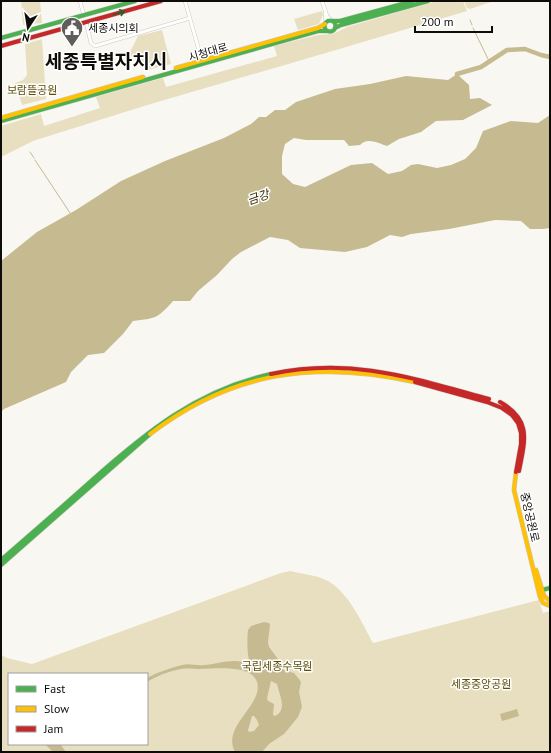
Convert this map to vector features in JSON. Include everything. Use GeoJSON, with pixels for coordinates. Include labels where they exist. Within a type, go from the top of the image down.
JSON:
{"type":"FeatureCollection","features":[{"type":"Feature","properties":{"kind":"main road"},"geometry":{"type":"LineString","coordinates":[[1,38],[136,1]]}},
{"type":"Feature","properties":{"kind":"main road"},"geometry":{"type":"LineString","coordinates":[[1,46],[161,1]]}},
{"type":"Feature","properties":{"kind":"main road"},"geometry":{"type":"LineString","coordinates":[[413,1],[340,21],[325,23],[325,28],[328,31],[332,31],[341,25],[428,1]]}},
{"type":"Feature","properties":{"kind":"main road"},"geometry":{"type":"LineString","coordinates":[[78,17],[83,12],[90,13]]}},
{"type":"Feature","properties":{"kind":"main road"},"geometry":{"type":"LineString","coordinates":[[332,21],[336,25],[335,28]]}},
{"type":"Feature","properties":{"kind":"main road","name":"시청대로"},"geometry":{"type":"LineString","coordinates":[[1,118],[318,28],[325,23]]}},
{"type":"Feature","properties":{"kind":"main road","name":"시청대로"},"geometry":{"type":"LineString","coordinates":[[1,121],[202,61],[318,31],[328,31]]}},
{"type":"Feature","properties":{"kind":"main road"},"geometry":{"type":"LineString","coordinates":[[1,560],[126,450],[162,421],[201,398],[242,381],[282,371],[319,367],[350,368],[385,372],[500,404],[509,410],[521,424]]}},
{"type":"Feature","properties":{"kind":"main road"},"geometry":{"type":"LineString","coordinates":[[1,565],[128,453],[164,424],[202,401],[243,384],[283,374],[342,371],[384,375],[488,400]]}},
{"type":"Feature","properties":{"kind":"main road","name":"중앙공원로"},"geometry":{"type":"LineString","coordinates":[[521,424],[525,434],[525,442],[517,479],[517,490],[542,590],[544,596],[550,601]]}},
{"type":"Feature","properties":{"kind":"main road","name":"중앙공원로"},"geometry":{"type":"LineString","coordinates":[[521,424],[521,440],[514,490],[540,597],[543,603],[550,606]]}},
{"type":"Feature","properties":{"kind":"main road"},"geometry":{"type":"LineString","coordinates":[[542,590],[550,588]]}},
{"type":"Feature","properties":{"kind":"street"},"geometry":{"type":"LineString","coordinates":[[80,1],[83,12]]}},
{"type":"Feature","properties":{"kind":"street"},"geometry":{"type":"LineString","coordinates":[[185,1],[202,61]]}},
{"type":"Feature","properties":{"kind":"street"},"geometry":{"type":"LineString","coordinates":[[322,1],[327,16],[332,21]]}},
{"type":"Feature","properties":{"kind":"street"},"geometry":{"type":"LineString","coordinates":[[322,1],[325,23]]}},
{"type":"Feature","properties":{"kind":"street"},"geometry":{"type":"LineString","coordinates":[[86,22],[91,43],[95,46],[190,18]]}},
{"type":"Feature","properties":{"kind":"green space"},"geometry":{"type":"Polygon","coordinates":[[[21,1],[40,1],[42,23],[23,25],[21,1]]]}},
{"type":"Feature","properties":{"kind":"green space"},"geometry":{"type":"Polygon","coordinates":[[[437,1],[463,1],[467,11],[144,106],[33,141],[1,157],[1,126],[41,114],[44,126],[100,108],[96,97],[163,78],[166,87],[277,56],[274,46],[318,35],[333,34],[347,27],[437,1]]]}},
{"type":"Feature","properties":{"kind":"green space"},"geometry":{"type":"Polygon","coordinates":[[[464,1],[494,1],[470,9],[467,8],[464,1]]]}},
{"type":"Feature","properties":{"kind":"green space"},"geometry":{"type":"Polygon","coordinates":[[[322,11],[323,15],[319,24],[298,30],[294,19],[322,11]]]}},
{"type":"Feature","properties":{"kind":"green space"},"geometry":{"type":"Polygon","coordinates":[[[162,30],[171,64],[148,70],[129,54],[138,36],[162,30]]]}},
{"type":"Feature","properties":{"kind":"green space","name":"보람뜰공원"},"geometry":{"type":"Polygon","coordinates":[[[42,39],[46,99],[22,105],[15,83],[23,80],[27,75],[25,44],[42,39]]]}},
{"type":"Feature","properties":{"kind":"green space","name":"국립세종수목원"},"geometry":{"type":"Polygon","coordinates":[[[290,571],[324,579],[336,586],[349,601],[373,643],[539,600],[543,613],[550,611],[550,752],[1,752],[1,655],[7,658],[32,664],[290,571]]]}},
{"type":"Feature","properties":{"kind":"water","name":"금강"},"geometry":{"type":"Polygon","coordinates":[[[457,74],[469,85],[470,99],[480,98],[492,105],[463,120],[436,121],[421,132],[399,139],[387,146],[369,141],[366,141],[360,145],[349,146],[344,140],[306,140],[294,138],[285,144],[282,156],[282,174],[293,184],[305,187],[351,165],[372,163],[388,174],[402,171],[411,165],[418,164],[437,168],[451,165],[465,159],[476,148],[483,131],[511,121],[538,123],[550,115],[550,228],[530,229],[521,221],[495,220],[449,229],[411,234],[402,237],[390,235],[367,247],[345,252],[300,248],[288,240],[270,237],[241,252],[232,259],[217,275],[198,291],[190,301],[173,301],[156,317],[133,321],[123,334],[104,353],[88,355],[71,372],[66,382],[4,409],[1,412],[1,261],[37,232],[76,210],[121,181],[165,161],[224,138],[251,124],[259,117],[266,117],[275,110],[285,110],[296,102],[335,89],[370,84],[406,76],[448,80],[457,74]]]}},
{"type":"Feature","properties":{"kind":"water"},"geometry":{"type":"Polygon","coordinates":[[[264,622],[269,623],[269,647],[278,659],[282,668],[285,671],[294,673],[301,682],[299,692],[302,707],[298,717],[284,734],[269,744],[262,752],[235,752],[232,742],[238,724],[255,699],[257,691],[257,682],[248,672],[223,668],[186,669],[168,672],[148,682],[148,678],[155,674],[185,664],[204,665],[238,661],[249,664],[247,638],[248,630],[251,626],[264,622]],[[271,681],[267,698],[268,701],[274,704],[273,715],[275,716],[279,713],[282,706],[277,684],[271,681]],[[252,716],[248,730],[249,732],[254,731],[259,725],[254,716],[252,716]]]}},
{"type":"Feature","properties":{"kind":"water"},"geometry":{"type":"Polygon","coordinates":[[[517,709],[519,716],[502,721],[500,714],[517,709]]]}},
{"type":"Feature","properties":{"kind":"water"},"geometry":{"type":"Polygon","coordinates":[[[46,745],[61,745],[66,752],[53,752],[46,745]]]}},
{"type":"Feature","properties":{"kind":"waterway"},"geometry":{"type":"LineString","coordinates":[[470,20],[472,25]]}},
{"type":"Feature","properties":{"kind":"waterway"},"geometry":{"type":"LineString","coordinates":[[473,28],[489,61]]}},
{"type":"Feature","properties":{"kind":"waterway"},"geometry":{"type":"LineString","coordinates":[[457,74],[481,67],[507,50],[525,49],[550,57]]}},
{"type":"Feature","properties":{"kind":"waterway"},"geometry":{"type":"LineString","coordinates":[[30,152],[34,158]]}},
{"type":"Feature","properties":{"kind":"waterway"},"geometry":{"type":"LineString","coordinates":[[35,160],[70,213]]}},
{"type":"Feature","properties":{"kind":"traffic: fast"},"geometry":{"type":"LineString","coordinates":[[1,38],[135,1]]}},
{"type":"Feature","properties":{"kind":"traffic: fast"},"geometry":{"type":"LineString","coordinates":[[333,21],[340,21],[413,1]]}},
{"type":"Feature","properties":{"kind":"traffic: fast"},"geometry":{"type":"LineString","coordinates":[[335,28],[341,25],[428,1]]}},
{"type":"Feature","properties":{"kind":"traffic: fast"},"geometry":{"type":"LineString","coordinates":[[328,21],[332,21],[334,22],[335,26],[334,30],[328,31],[325,28],[325,24],[328,21]]}},
{"type":"Feature","properties":{"kind":"traffic: fast"},"geometry":{"type":"LineString","coordinates":[[1,121],[318,31],[328,31]]}},
{"type":"Feature","properties":{"kind":"traffic: fast"},"geometry":{"type":"LineString","coordinates":[[1,560],[131,447],[173,416],[196,402],[219,391],[244,381],[271,374]]}},
{"type":"Feature","properties":{"kind":"traffic: fast"},"geometry":{"type":"LineString","coordinates":[[1,565],[150,434]]}},
{"type":"Feature","properties":{"kind":"traffic: fast"},"geometry":{"type":"LineString","coordinates":[[542,590],[550,588]]}},
{"type":"Feature","properties":{"kind":"traffic: slow"},"geometry":{"type":"LineString","coordinates":[[176,68],[318,28],[325,24]]}},
{"type":"Feature","properties":{"kind":"traffic: slow"},"geometry":{"type":"LineString","coordinates":[[1,118],[143,77]]}},
{"type":"Feature","properties":{"kind":"traffic: slow"},"geometry":{"type":"LineString","coordinates":[[150,434],[181,413],[212,396],[244,384],[276,376],[309,372],[343,372],[379,375],[415,382]]}},
{"type":"Feature","properties":{"kind":"traffic: slow"},"geometry":{"type":"LineString","coordinates":[[516,472],[514,490],[540,597],[543,603],[550,606]]}},
{"type":"Feature","properties":{"kind":"traffic: slow"},"geometry":{"type":"LineString","coordinates":[[536,570],[544,596],[550,601]]}},
{"type":"Feature","properties":{"kind":"traffic: jam"},"geometry":{"type":"LineString","coordinates":[[1,46],[161,1]]}},
{"type":"Feature","properties":{"kind":"traffic: jam"},"geometry":{"type":"LineString","coordinates":[[271,374],[300,369],[328,368],[382,372],[408,377],[489,399]]}},
{"type":"Feature","properties":{"kind":"traffic: jam"},"geometry":{"type":"LineString","coordinates":[[415,382],[487,402],[502,408],[512,415],[518,423],[521,433],[521,444],[516,472]]}},
{"type":"Feature","properties":{"kind":"traffic: jam"},"geometry":{"type":"LineString","coordinates":[[500,402],[510,409],[522,424],[524,440],[519,471]]}},
{"type":"Feature","properties":{"kind":"place","name":"세종시의회"},"geometry":{"type":"Point","coordinates":[72,48]}},
{"type":"Feature","properties":{"kind":"district","name":"세종특별자치시"},"geometry":{"type":"Point","coordinates":[106,61]}},
{"type":"Feature","properties":{"kind":"park label","name":"세종중앙공원"},"geometry":{"type":"Point","coordinates":[481,684]}}]}
